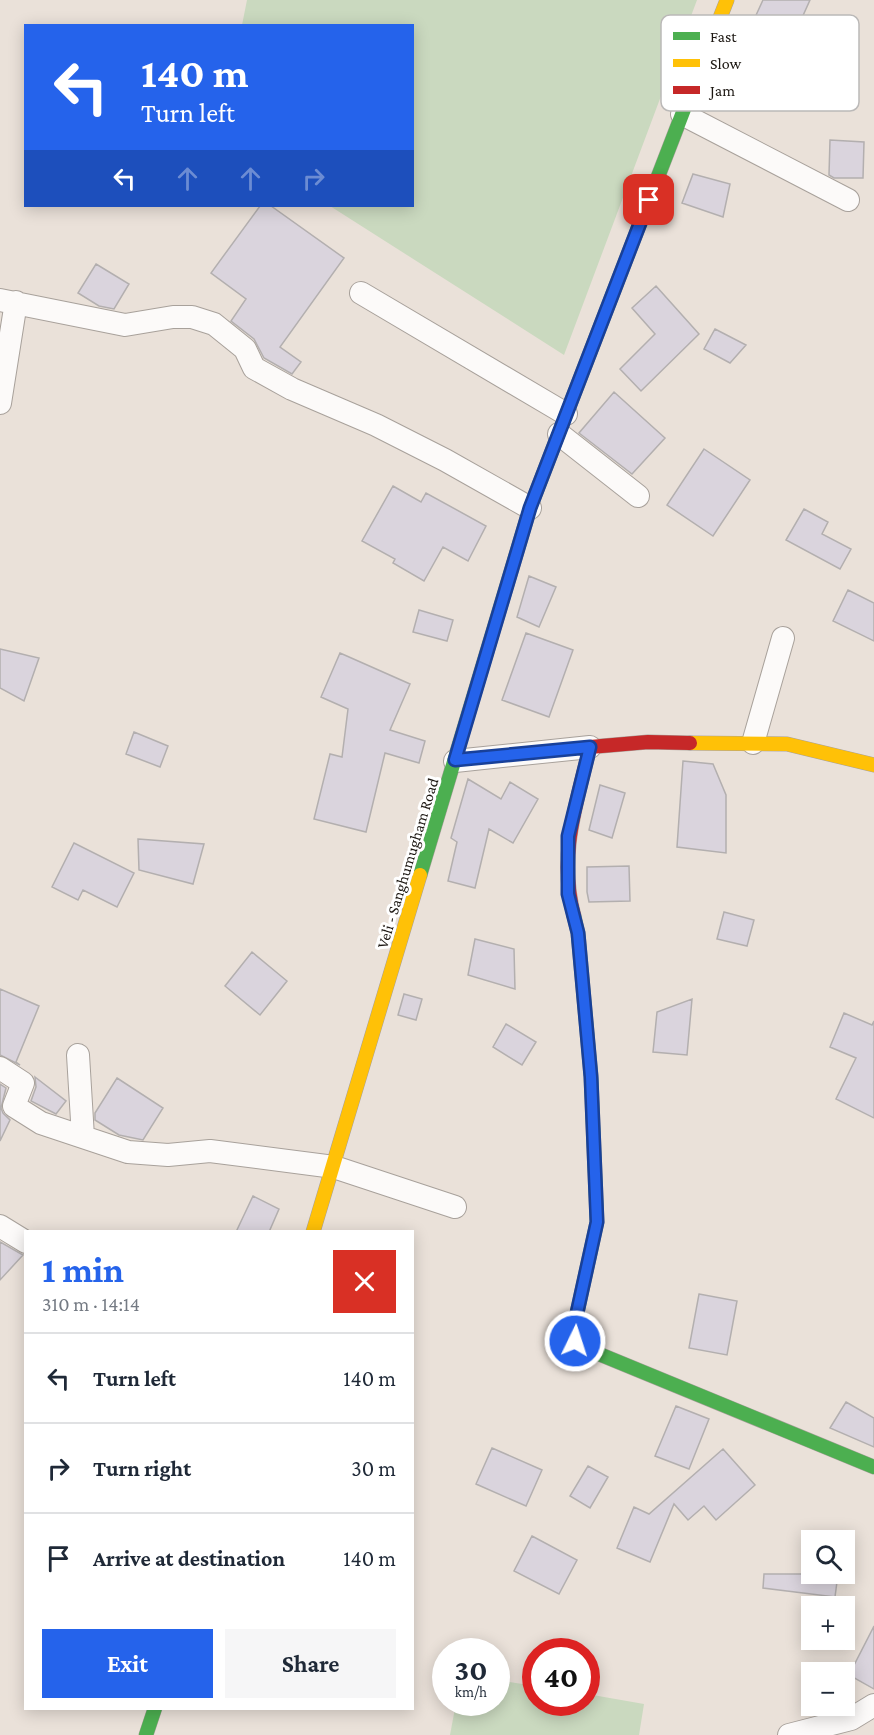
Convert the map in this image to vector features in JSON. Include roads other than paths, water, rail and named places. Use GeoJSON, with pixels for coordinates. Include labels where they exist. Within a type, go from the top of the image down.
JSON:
{"type":"FeatureCollection","features":[{"type":"Feature","properties":{"kind":"main road","name":"Veli - Sanghumugham Road"},"geometry":{"type":"LineString","coordinates":[[721,15],[727,0]]}},
{"type":"Feature","properties":{"kind":"main road","name":"Veli - Sanghumugham Road"},"geometry":{"type":"LineString","coordinates":[[314,1230],[530,508],[683,111]]}},
{"type":"Feature","properties":{"kind":"main road"},"geometry":{"type":"LineString","coordinates":[[874,765],[787,744],[648,742],[590,747],[568,836],[568,894],[578,933],[591,1077],[597,1222],[575,1322],[573,1333],[575,1341],[582,1347],[874,1467]]}},
{"type":"Feature","properties":{"kind":"main road"},"geometry":{"type":"LineString","coordinates":[[146,1735],[154,1710]]}},
{"type":"Feature","properties":{"kind":"street"},"geometry":{"type":"LineString","coordinates":[[682,114],[848,200]]}},
{"type":"Feature","properties":{"kind":"street"},"geometry":{"type":"LineString","coordinates":[[361,293],[562,424],[638,496]]}},
{"type":"Feature","properties":{"kind":"street"},"geometry":{"type":"LineString","coordinates":[[0,403],[8,301],[125,325],[173,317],[192,317],[214,324],[245,349],[254,368],[292,389],[376,425],[445,460],[530,508]]}},
{"type":"Feature","properties":{"kind":"street"},"geometry":{"type":"LineString","coordinates":[[753,743],[783,638]]}},
{"type":"Feature","properties":{"kind":"street"},"geometry":{"type":"LineString","coordinates":[[455,760],[590,747]]}},
{"type":"Feature","properties":{"kind":"street"},"geometry":{"type":"LineString","coordinates":[[78,1056],[83,1137]]}},
{"type":"Feature","properties":{"kind":"street"},"geometry":{"type":"LineString","coordinates":[[0,1068],[23,1083],[14,1106],[41,1123],[128,1152],[168,1155],[210,1151],[334,1167],[455,1207]]}},
{"type":"Feature","properties":{"kind":"street"},"geometry":{"type":"LineString","coordinates":[[0,1226],[24,1241]]}},
{"type":"Feature","properties":{"kind":"street"},"geometry":{"type":"LineString","coordinates":[[789,1735],[851,1719],[874,1705]]}}]}
